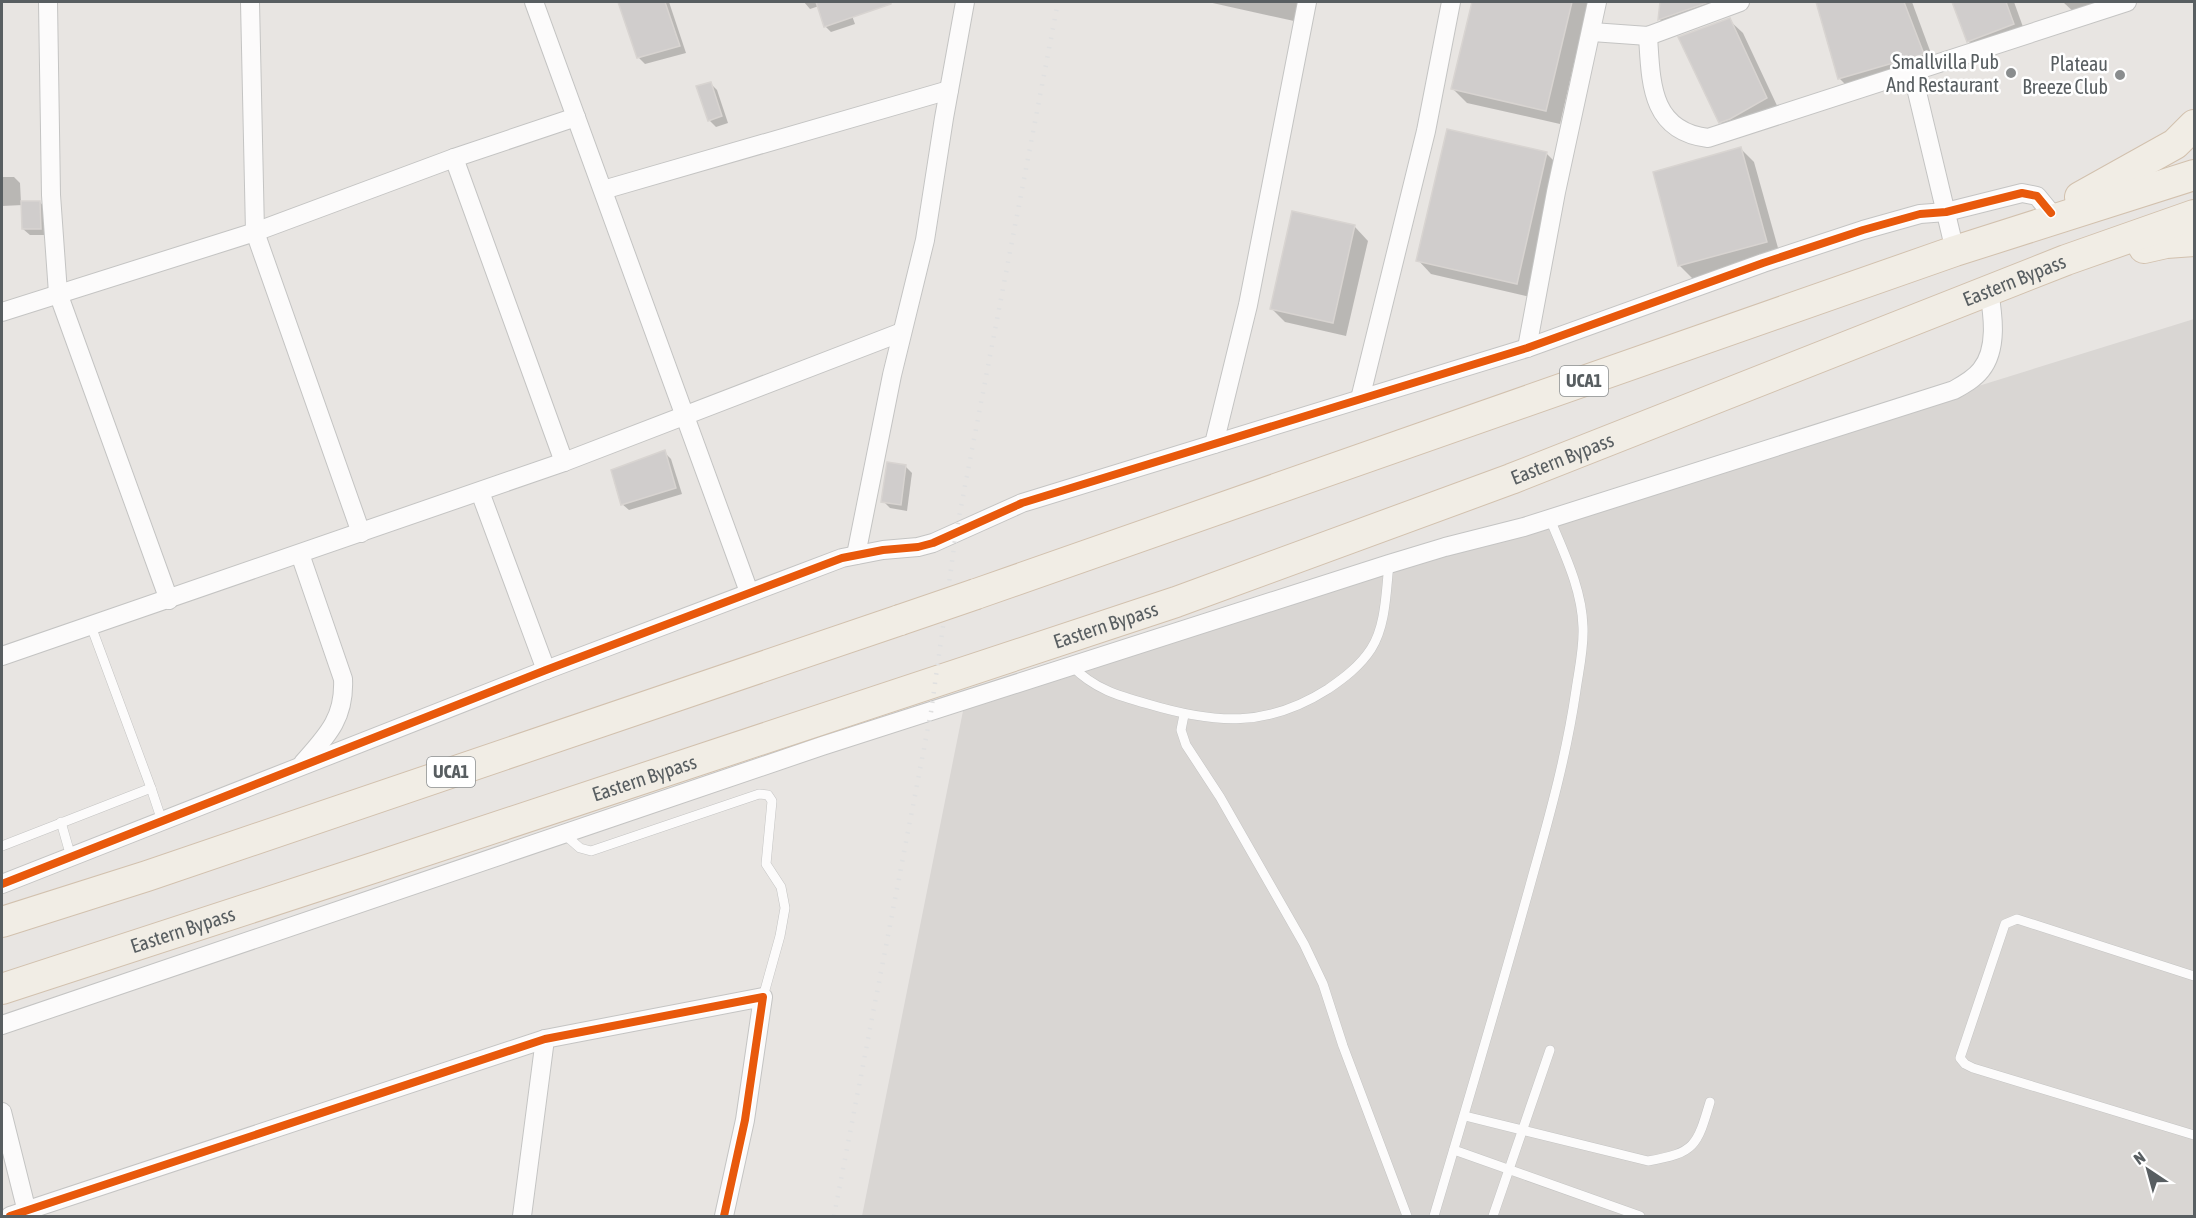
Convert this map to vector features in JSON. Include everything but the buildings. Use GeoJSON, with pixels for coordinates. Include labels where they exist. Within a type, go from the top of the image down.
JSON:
{"type":"FeatureCollection","features":[{"type":"Feature","properties":{"kind":"main road"},"geometry":{"type":"LineString","coordinates":[[2017,232],[2175,144],[2194,125]]}},
{"type":"Feature","properties":{"kind":"main road","name":"UCA1"},"geometry":{"type":"LineString","coordinates":[[2,922],[147,876],[976,594],[1955,252],[2194,175]]}},
{"type":"Feature","properties":{"kind":"main road","name":"Eastern Bypass"},"geometry":{"type":"LineString","coordinates":[[2,989],[387,864],[1176,602],[1511,479],[2066,260],[2194,215]]}},
{"type":"Feature","properties":{"kind":"main road"},"geometry":{"type":"LineString","coordinates":[[2066,260],[2117,254],[2166,243],[2194,241]]}},
{"type":"Feature","properties":{"kind":"street"},"geometry":{"type":"LineString","coordinates":[[48,2],[51,195],[58,293],[169,600]]}},
{"type":"Feature","properties":{"kind":"street"},"geometry":{"type":"LineString","coordinates":[[250,2],[255,232],[361,533]]}},
{"type":"Feature","properties":{"kind":"street"},"geometry":{"type":"LineString","coordinates":[[534,2],[749,592]]}},
{"type":"Feature","properties":{"kind":"street"},"geometry":{"type":"LineString","coordinates":[[856,555],[902,332],[925,240],[965,2]]}},
{"type":"Feature","properties":{"kind":"street"},"geometry":{"type":"LineString","coordinates":[[1214,444],[1248,305],[1307,2]]}},
{"type":"Feature","properties":{"kind":"street"},"geometry":{"type":"LineString","coordinates":[[1360,399],[1426,131],[1451,2]]}},
{"type":"Feature","properties":{"kind":"street"},"geometry":{"type":"LineString","coordinates":[[1527,348],[1556,192],[1598,2]]}},
{"type":"Feature","properties":{"kind":"street"},"geometry":{"type":"LineString","coordinates":[[1592,32],[1648,36],[1740,2]]}},
{"type":"Feature","properties":{"kind":"street"},"geometry":{"type":"LineString","coordinates":[[1648,36],[1654,92],[1664,116],[1677,129],[1693,136],[1714,136],[2127,2]]}},
{"type":"Feature","properties":{"kind":"street"},"geometry":{"type":"LineString","coordinates":[[1912,71],[1955,252]]}},
{"type":"Feature","properties":{"kind":"street"},"geometry":{"type":"LineString","coordinates":[[603,190],[949,90]]}},
{"type":"Feature","properties":{"kind":"street"},"geometry":{"type":"LineString","coordinates":[[2,312],[255,232],[454,158],[576,117]]}},
{"type":"Feature","properties":{"kind":"street"},"geometry":{"type":"LineString","coordinates":[[454,158],[564,462]]}},
{"type":"Feature","properties":{"kind":"street"},"geometry":{"type":"LineString","coordinates":[[2,884],[546,670],[842,558],[933,543],[1022,503],[1527,348],[1752,267],[1863,230],[1920,214],[1946,212],[2022,193],[2037,196],[2051,213]]}},
{"type":"Feature","properties":{"kind":"street"},"geometry":{"type":"LineString","coordinates":[[2,1025],[822,746],[1389,564],[1550,519],[1954,390],[1982,370],[1989,352],[1994,320],[1989,291]]}},
{"type":"Feature","properties":{"kind":"street"},"geometry":{"type":"LineString","coordinates":[[2,656],[564,462],[902,332]]}},
{"type":"Feature","properties":{"kind":"street"},"geometry":{"type":"LineString","coordinates":[[480,492],[546,670]]}},
{"type":"Feature","properties":{"kind":"street"},"geometry":{"type":"LineString","coordinates":[[300,554],[343,679],[342,704],[335,721],[324,740],[301,766]]}},
{"type":"Feature","properties":{"kind":"street"},"geometry":{"type":"LineString","coordinates":[[2,1112],[21,1215],[545,1040],[763,997],[745,1120],[724,1216]]}},
{"type":"Feature","properties":{"kind":"street"},"geometry":{"type":"LineString","coordinates":[[522,1216],[545,1040]]}},
{"type":"Feature","properties":{"kind":"lane"},"geometry":{"type":"LineString","coordinates":[[1434,1216],[1465,1116],[1564,760],[1580,662],[1583,626],[1569,565],[1550,519]]}},
{"type":"Feature","properties":{"kind":"lane"},"geometry":{"type":"LineString","coordinates":[[1072,666],[1084,677],[1108,692],[1184,715],[1222,719],[1265,717],[1292,708],[1321,693],[1345,677],[1373,647],[1382,621],[1389,564]]}},
{"type":"Feature","properties":{"kind":"lane"},"geometry":{"type":"LineString","coordinates":[[91,626],[162,820]]}},
{"type":"Feature","properties":{"kind":"lane"},"geometry":{"type":"LineString","coordinates":[[1184,715],[1181,730],[1186,745],[1225,807],[1304,944],[1323,984],[1342,1046],[1407,1216]]}},
{"type":"Feature","properties":{"kind":"lane"},"geometry":{"type":"LineString","coordinates":[[2,846],[151,788]]}},
{"type":"Feature","properties":{"kind":"lane"},"geometry":{"type":"LineString","coordinates":[[562,833],[580,848],[591,851],[759,794],[768,795],[772,801],[766,864],[780,887],[785,908],[780,936],[763,997]]}},
{"type":"Feature","properties":{"kind":"lane"},"geometry":{"type":"LineString","coordinates":[[61,822],[71,857]]}},
{"type":"Feature","properties":{"kind":"lane"},"geometry":{"type":"LineString","coordinates":[[2194,976],[2017,919],[2010,921],[2005,924],[1960,1058],[1972,1068],[2194,1135]]}},
{"type":"Feature","properties":{"kind":"lane"},"geometry":{"type":"LineString","coordinates":[[1493,1216],[1550,1050]]}},
{"type":"Feature","properties":{"kind":"lane"},"geometry":{"type":"LineString","coordinates":[[1465,1116],[1648,1161],[1674,1157],[1685,1152],[1694,1144],[1701,1135],[1710,1102]]}},
{"type":"Feature","properties":{"kind":"lane"},"geometry":{"type":"LineString","coordinates":[[1454,1150],[1640,1216]]}},
{"type":"Feature","properties":{"kind":"shaded area"},"geometry":{"type":"Polygon","coordinates":[[[2194,319],[2194,1216],[862,1216],[965,701],[2194,319]]]}},
{"type":"Feature","properties":{"kind":"railway"},"geometry":{"type":"LineString","coordinates":[[834,1216],[931,712],[956,533],[1058,2]]}},
{"type":"Feature","properties":{"kind":"cycle path"},"geometry":{"type":"LineString","coordinates":[[2,884],[546,670],[842,558],[933,543],[1022,503],[1527,348],[1763,263],[1863,230],[1920,214],[1946,212],[2022,193],[2037,196],[2051,213]]}},
{"type":"Feature","properties":{"kind":"cycle path"},"geometry":{"type":"LineString","coordinates":[[10,1216],[545,1039],[763,997],[745,1120],[724,1216]]}},
{"type":"Feature","properties":{"kind":"place","name":"Smallvilla Pub And Restaurant"},"geometry":{"type":"Point","coordinates":[2011,73]}},
{"type":"Feature","properties":{"kind":"place","name":"Plateau Breeze Club"},"geometry":{"type":"Point","coordinates":[2120,75]}}]}
